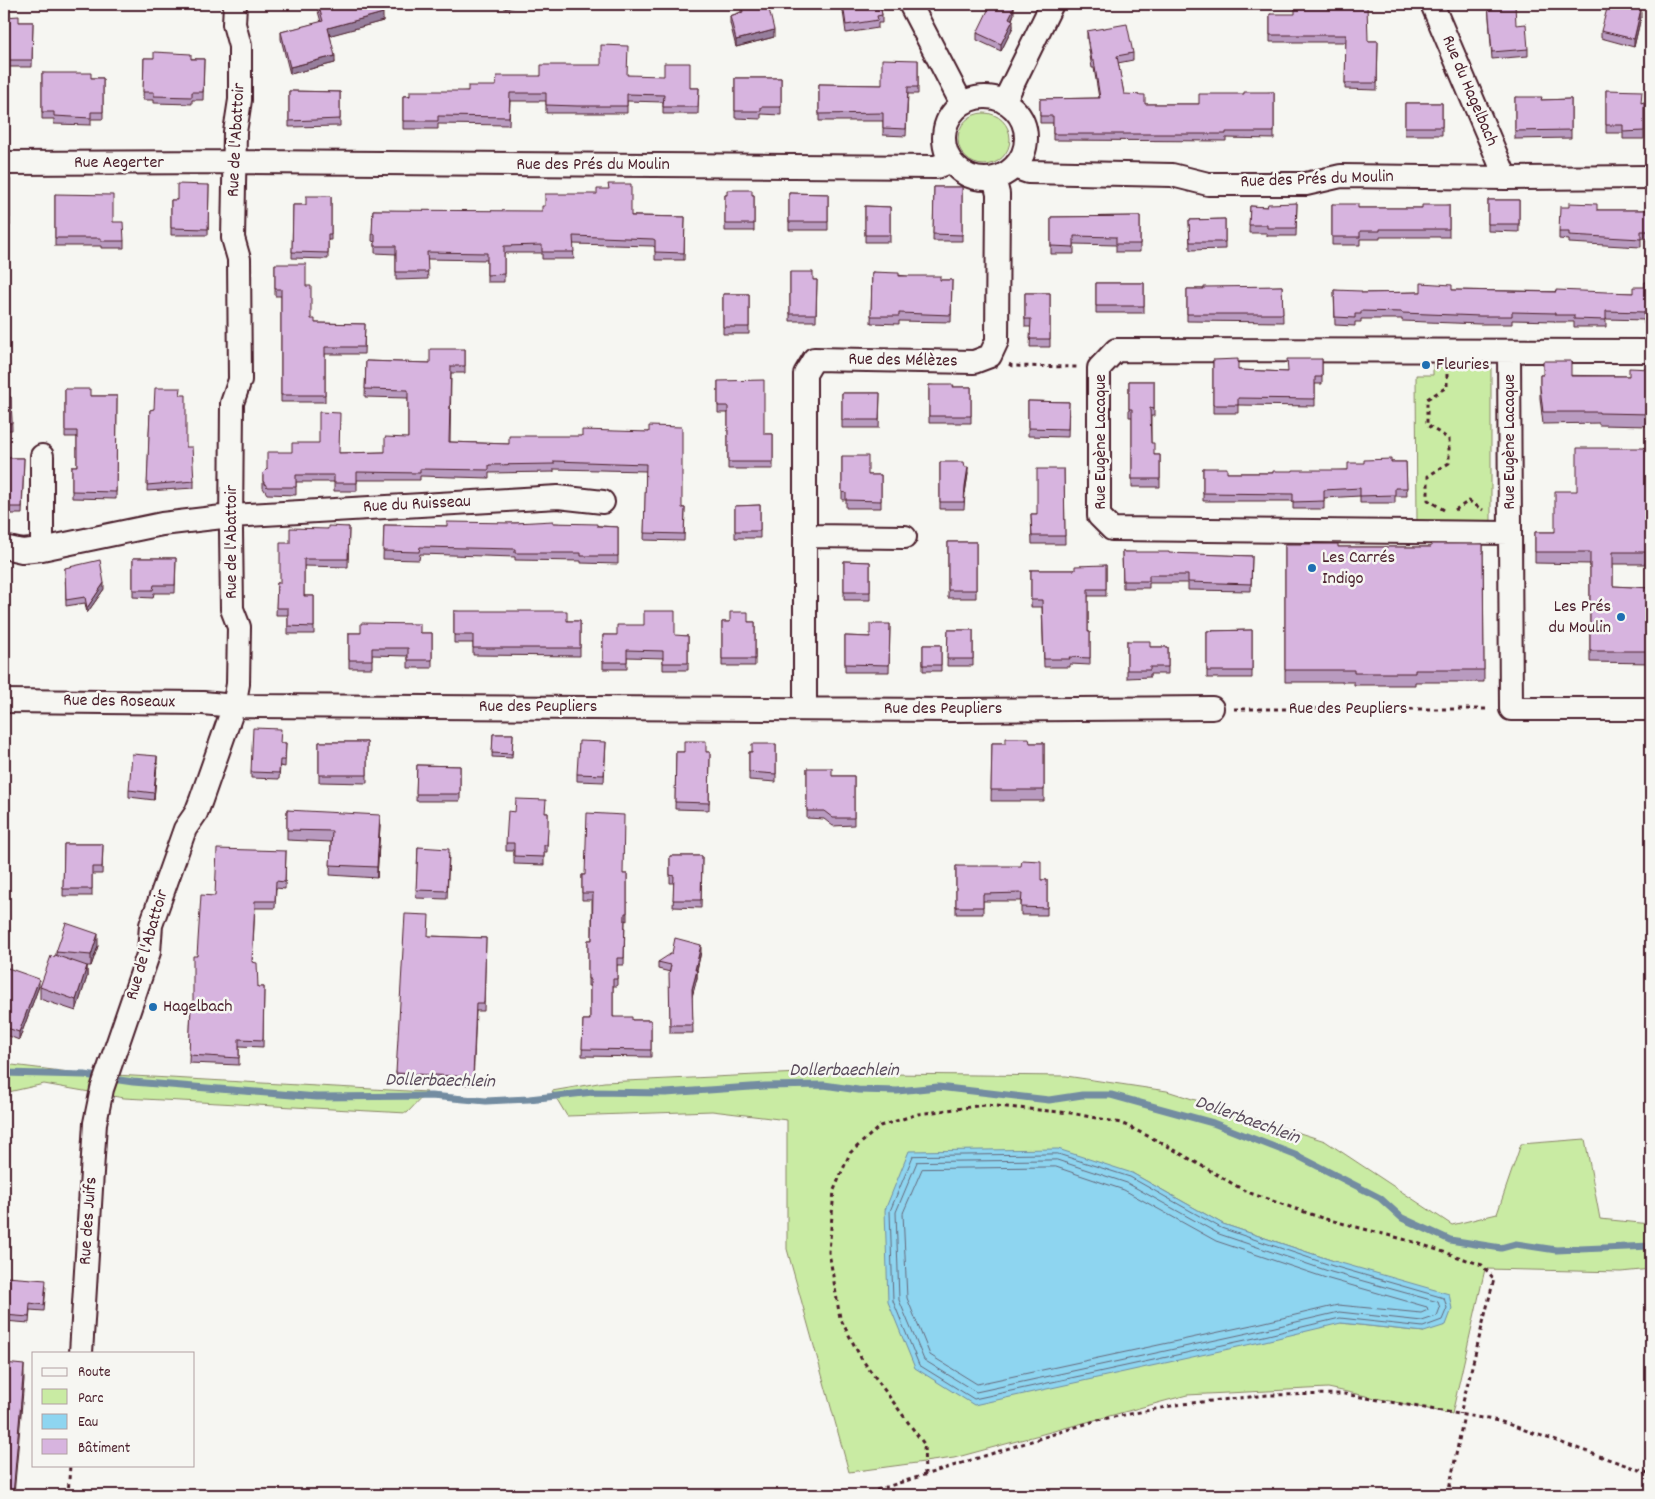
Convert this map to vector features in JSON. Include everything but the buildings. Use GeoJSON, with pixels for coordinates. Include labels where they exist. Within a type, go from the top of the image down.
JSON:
{"type":"FeatureCollection","features":[{"type":"Feature","properties":{"kind":"street","name":"Rue de l'Abattoir"},"geometry":{"type":"LineString","coordinates":[[102,1089],[149,952],[154,917],[185,829],[196,813],[201,800],[234,706],[238,684],[239,627],[232,608],[232,403],[240,380],[239,260],[233,238],[235,132],[240,91],[240,46],[234,24],[234,4]]}},
{"type":"Feature","properties":{"kind":"street"},"geometry":{"type":"LineString","coordinates":[[910,4],[962,104]]}},
{"type":"Feature","properties":{"kind":"street"},"geometry":{"type":"LineString","coordinates":[[1004,102],[1052,4]]}},
{"type":"Feature","properties":{"kind":"street","name":"Rue du Hagelbach"},"geometry":{"type":"LineString","coordinates":[[1432,4],[1506,178]]}},
{"type":"Feature","properties":{"kind":"street"},"geometry":{"type":"LineString","coordinates":[[994,98],[1004,102],[1014,110],[1021,120],[1025,132],[1025,145],[1021,157],[1014,167],[1005,174],[994,178],[982,179],[970,176],[959,170],[945,150],[946,124],[953,113],[962,104],[972,99],[994,98]]}},
{"type":"Feature","properties":{"kind":"street","name":"Rue des Prés du Moulin"},"geometry":{"type":"LineString","coordinates":[[234,162],[936,167],[951,161]]}},
{"type":"Feature","properties":{"kind":"street","name":"Rue Aegerter"},"geometry":{"type":"LineString","coordinates":[[4,163],[234,162]]}},
{"type":"Feature","properties":{"kind":"street","name":"Rue des Prés du Moulin"},"geometry":{"type":"LineString","coordinates":[[1014,167],[1035,172],[1172,174],[1208,184],[1306,184],[1342,176],[1651,177]]}},
{"type":"Feature","properties":{"kind":"street"},"geometry":{"type":"LineString","coordinates":[[990,356],[997,341],[998,194],[994,178]]}},
{"type":"Feature","properties":{"kind":"street","name":"Rue Eugène Lacaque"},"geometry":{"type":"LineString","coordinates":[[1510,533],[1112,529],[1099,516],[1099,368],[1116,350],[1651,351]]}},
{"type":"Feature","properties":{"kind":"street","name":"Rue Eugène Lacaque"},"geometry":{"type":"LineString","coordinates":[[1509,350],[1511,709]]}},
{"type":"Feature","properties":{"kind":"street","name":"Rue des Mélèzes"},"geometry":{"type":"LineString","coordinates":[[805,708],[805,374],[814,359],[974,362],[990,356]]}},
{"type":"Feature","properties":{"kind":"street"},"geometry":{"type":"LineString","coordinates":[[42,456],[42,549]]}},
{"type":"Feature","properties":{"kind":"street","name":"Rue du Ruisseau"},"geometry":{"type":"LineString","coordinates":[[4,547],[22,551],[42,549],[162,524],[232,516],[558,497],[603,502]]}},
{"type":"Feature","properties":{"kind":"street"},"geometry":{"type":"LineString","coordinates":[[806,536],[905,537]]}},
{"type":"Feature","properties":{"kind":"street","name":"Rue des Roseaux"},"geometry":{"type":"LineString","coordinates":[[4,701],[203,703],[234,706]]}},
{"type":"Feature","properties":{"kind":"street","name":"Rue des Peupliers"},"geometry":{"type":"LineString","coordinates":[[234,706],[1212,708]]}},
{"type":"Feature","properties":{"kind":"street"},"geometry":{"type":"LineString","coordinates":[[1511,709],[1651,709]]}},
{"type":"Feature","properties":{"kind":"street","name":"Rue des Juifs"},"geometry":{"type":"LineString","coordinates":[[81,1352],[95,1123],[102,1089]]}},
{"type":"Feature","properties":{"kind":"path"},"geometry":{"type":"LineString","coordinates":[[1447,350],[1447,387],[1427,399],[1428,425],[1449,439],[1449,463],[1428,476],[1428,500],[1450,514],[1469,501],[1484,510]]}},
{"type":"Feature","properties":{"kind":"path"},"geometry":{"type":"LineString","coordinates":[[990,356],[1012,366],[1099,368]]}},
{"type":"Feature","properties":{"kind":"path","name":"Rue des Peupliers"},"geometry":{"type":"LineString","coordinates":[[1212,708],[1511,709]]}},
{"type":"Feature","properties":{"kind":"path"},"geometry":{"type":"LineString","coordinates":[[925,1475],[924,1444],[861,1358],[840,1318],[829,1252],[834,1190],[850,1153],[880,1126],[918,1114],[985,1105],[1071,1113],[1121,1123],[1164,1144],[1248,1192],[1322,1218],[1414,1242],[1482,1265],[1494,1279],[1462,1414],[1448,1495]]}},
{"type":"Feature","properties":{"kind":"path"},"geometry":{"type":"LineString","coordinates":[[861,1495],[1098,1420],[1182,1404],[1268,1396],[1344,1394],[1499,1420],[1651,1474]]}},
{"type":"Feature","properties":{"kind":"path"},"geometry":{"type":"LineString","coordinates":[[68,1495],[70,1466]]}},
{"type":"Feature","properties":{"kind":"green space"},"geometry":{"type":"Polygon","coordinates":[[[979,113],[989,113],[1003,120],[1010,134],[1010,144],[1003,158],[989,165],[979,165],[969,161],[962,154],[958,144],[958,134],[962,124],[969,117],[979,113]]]}},
{"type":"Feature","properties":{"kind":"green space"},"geometry":{"type":"Polygon","coordinates":[[[1433,357],[1491,357],[1491,523],[1417,523],[1416,375],[1433,375],[1433,357]]]}},
{"type":"Feature","properties":{"kind":"green space"},"geometry":{"type":"Polygon","coordinates":[[[4,1064],[78,1073],[427,1092],[407,1113],[124,1098],[44,1084],[4,1093],[4,1064]]]}},
{"type":"Feature","properties":{"kind":"green space"},"geometry":{"type":"Polygon","coordinates":[[[800,1073],[1066,1076],[1167,1091],[1325,1141],[1452,1225],[1497,1214],[1521,1144],[1585,1139],[1600,1219],[1651,1224],[1651,1269],[1621,1272],[1485,1269],[1452,1414],[1328,1388],[1187,1395],[954,1458],[849,1472],[787,1249],[787,1120],[712,1111],[567,1116],[552,1091],[604,1082],[800,1073]],[[1132,1173],[1341,1323],[1424,1332],[1334,1261],[1223,1224],[1132,1173]]]}},
{"type":"Feature","properties":{"kind":"water"},"geometry":{"type":"Polygon","coordinates":[[[1058,1149],[1132,1173],[1223,1224],[1334,1261],[1449,1294],[1452,1309],[1446,1325],[1424,1332],[1341,1323],[974,1405],[915,1368],[888,1302],[885,1210],[909,1151],[1058,1149]]]}},
{"type":"Feature","properties":{"kind":"waterway","name":"Dollerbaechlein"},"geometry":{"type":"LineString","coordinates":[[4,1073],[85,1075],[133,1082],[317,1097],[431,1096],[486,1101],[529,1099],[593,1092],[666,1093],[765,1086],[824,1085],[858,1090],[897,1091],[938,1087],[1049,1100],[1082,1095],[1111,1095],[1213,1123],[1300,1157],[1380,1198],[1402,1218],[1450,1240],[1501,1248],[1516,1244],[1556,1250],[1651,1246]]}},
{"type":"Feature","properties":{"kind":"place","name":"Fleuries"},"geometry":{"type":"Point","coordinates":[1426,365]}},
{"type":"Feature","properties":{"kind":"place","name":"Les Carrés Indigo"},"geometry":{"type":"Point","coordinates":[1312,568]}},
{"type":"Feature","properties":{"kind":"place","name":"Les Prés du Moulin"},"geometry":{"type":"Point","coordinates":[1621,617]}},
{"type":"Feature","properties":{"kind":"place","name":"Hagelbach"},"geometry":{"type":"Point","coordinates":[153,1007]}}]}
